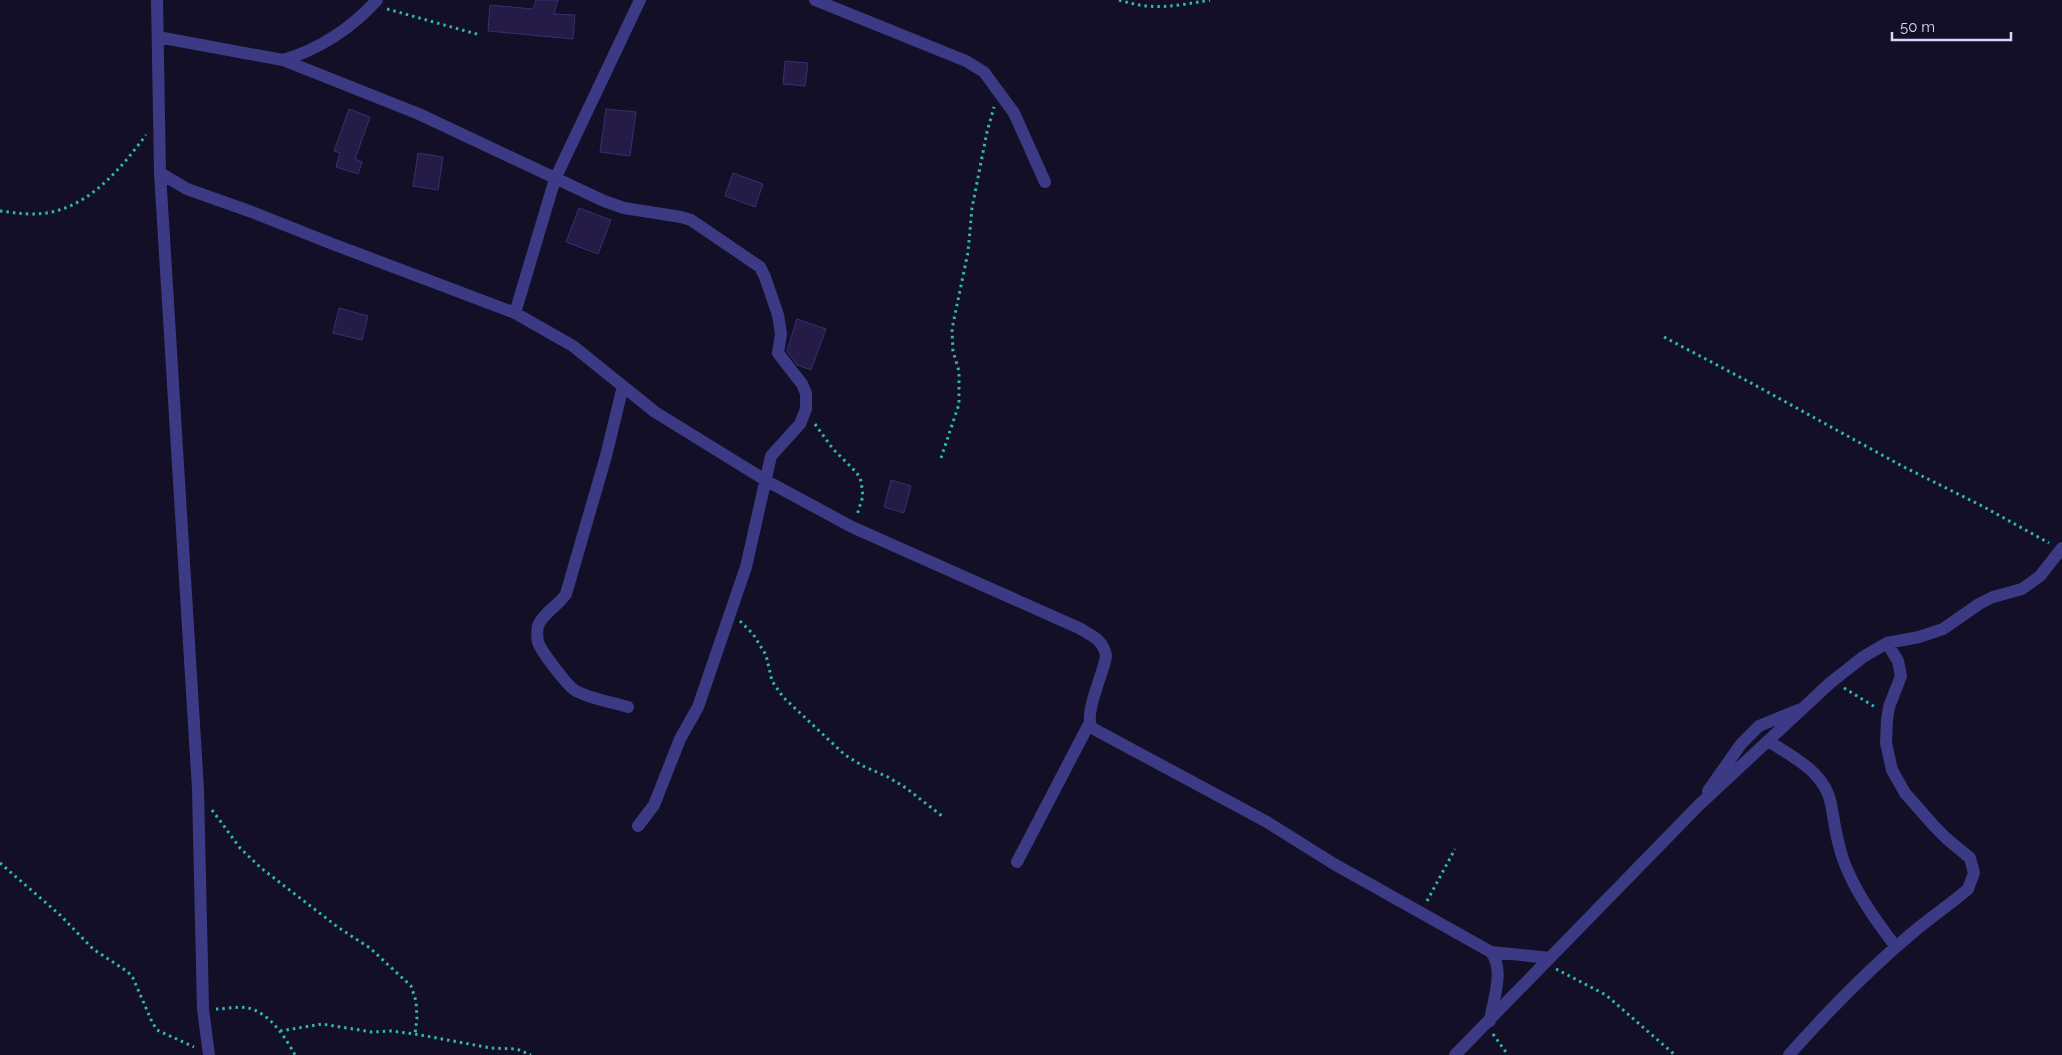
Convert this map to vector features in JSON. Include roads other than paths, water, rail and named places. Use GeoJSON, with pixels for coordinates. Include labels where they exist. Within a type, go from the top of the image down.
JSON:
{"type":"FeatureCollection","features":[{"type":"Feature","properties":{"kind":"street"},"geometry":{"type":"LineString","coordinates":[[157,0],[160,173],[198,789],[203,1009],[209,1054]]}},
{"type":"Feature","properties":{"kind":"street"},"geometry":{"type":"LineString","coordinates":[[515,313],[555,179],[640,0]]}},
{"type":"Feature","properties":{"kind":"street"},"geometry":{"type":"LineString","coordinates":[[815,0],[966,61],[984,72],[1014,113],[1045,182]]}},
{"type":"Feature","properties":{"kind":"street"},"geometry":{"type":"LineString","coordinates":[[283,60],[303,54],[322,44],[348,27],[375,2]]}},
{"type":"Feature","properties":{"kind":"street"},"geometry":{"type":"LineString","coordinates":[[158,37],[283,60],[419,114],[555,179],[617,206],[691,220],[760,267],[778,316],[781,334],[778,353],[802,384],[806,392],[806,408],[800,424],[774,451],[769,462],[756,529],[731,612],[698,707],[680,739],[654,805],[638,826]]}},
{"type":"Feature","properties":{"kind":"street"},"geometry":{"type":"LineString","coordinates":[[160,173],[188,189],[515,313],[572,346],[663,417],[765,480],[852,527],[1079,628],[1095,637],[1105,649],[1106,656],[1091,710],[1090,722],[1018,862]]}},
{"type":"Feature","properties":{"kind":"street"},"geometry":{"type":"LineString","coordinates":[[623,386],[606,456],[566,594],[542,619],[538,627],[537,636],[542,649],[570,687],[585,694],[628,707]]}},
{"type":"Feature","properties":{"kind":"street"},"geometry":{"type":"LineString","coordinates":[[1455,1055],[1698,806],[1830,683],[1863,657],[1887,643],[1919,637],[1943,629],[1979,604],[1993,597],[2022,590],[2040,576],[2061,549]]}},
{"type":"Feature","properties":{"kind":"street"},"geometry":{"type":"LineString","coordinates":[[1789,1055],[1839,1001],[1896,947],[1968,889],[1972,881],[1974,869],[1970,858],[1946,839],[1898,784],[1888,757],[1886,731],[1888,717],[1901,676],[1898,661],[1887,643]]}},
{"type":"Feature","properties":{"kind":"street"},"geometry":{"type":"LineString","coordinates":[[1698,806],[1724,768],[1753,732],[1767,721],[1802,709]]}},
{"type":"Feature","properties":{"kind":"street"},"geometry":{"type":"LineString","coordinates":[[1090,722],[1092,728],[1267,822],[1334,864],[1491,952],[1547,961]]}},
{"type":"Feature","properties":{"kind":"street"},"geometry":{"type":"LineString","coordinates":[[1768,741],[1806,765],[1826,789],[1831,802],[1838,845],[1846,867],[1875,919],[1896,947]]}},
{"type":"Feature","properties":{"kind":"street"},"geometry":{"type":"LineString","coordinates":[[1490,1021],[1498,969],[1496,960],[1491,952]]}}]}
